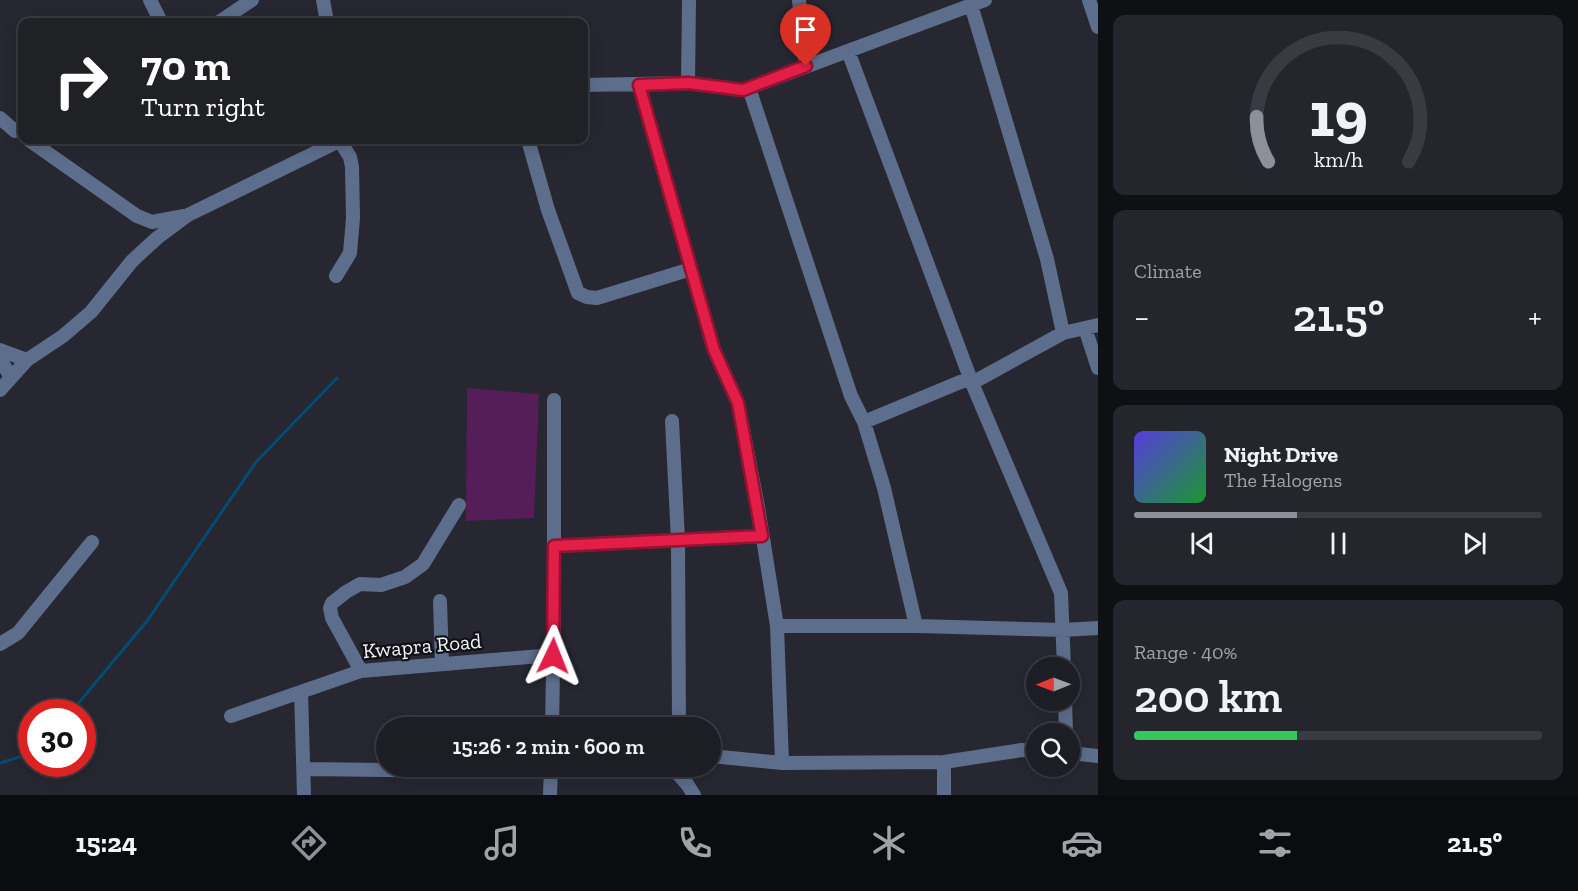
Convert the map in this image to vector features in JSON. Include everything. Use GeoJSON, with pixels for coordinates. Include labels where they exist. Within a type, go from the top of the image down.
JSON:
{"type":"FeatureCollection","features":[{"type":"Feature","properties":{"kind":"street"},"geometry":{"type":"LineString","coordinates":[[150,0],[160,18]]}},
{"type":"Feature","properties":{"kind":"street"},"geometry":{"type":"LineString","coordinates":[[225,18],[252,0]]}},
{"type":"Feature","properties":{"kind":"street"},"geometry":{"type":"LineString","coordinates":[[323,0],[326,18]]}},
{"type":"Feature","properties":{"kind":"street"},"geometry":{"type":"LineString","coordinates":[[688,83],[689,0]]}},
{"type":"Feature","properties":{"kind":"street"},"geometry":{"type":"LineString","coordinates":[[799,0],[806,66]]}},
{"type":"Feature","properties":{"kind":"street"},"geometry":{"type":"LineString","coordinates":[[588,85],[688,83],[743,90],[985,0]]}},
{"type":"Feature","properties":{"kind":"street"},"geometry":{"type":"LineString","coordinates":[[1089,0],[1098,27]]}},
{"type":"Feature","properties":{"kind":"street"},"geometry":{"type":"LineString","coordinates":[[970,5],[1047,259],[1063,333]]}},
{"type":"Feature","properties":{"kind":"street"},"geometry":{"type":"LineString","coordinates":[[848,51],[971,380],[1061,593],[1064,657]]}},
{"type":"Feature","properties":{"kind":"street"},"geometry":{"type":"LineString","coordinates":[[639,85],[714,350],[738,403],[777,626],[782,763]]}},
{"type":"Feature","properties":{"kind":"street"},"geometry":{"type":"LineString","coordinates":[[749,88],[851,396],[864,422],[884,489],[916,626]]}},
{"type":"Feature","properties":{"kind":"street"},"geometry":{"type":"LineString","coordinates":[[0,118],[18,130]]}},
{"type":"Feature","properties":{"kind":"street"},"geometry":{"type":"LineString","coordinates":[[37,144],[137,216],[152,222],[188,215]]}},
{"type":"Feature","properties":{"kind":"street"},"geometry":{"type":"LineString","coordinates":[[0,390],[27,360],[63,336],[90,312],[132,261],[157,238],[188,215],[333,144]]}},
{"type":"Feature","properties":{"kind":"street"},"geometry":{"type":"LineString","coordinates":[[336,276],[348,260],[353,218],[352,166],[343,144]]}},
{"type":"Feature","properties":{"kind":"street"},"geometry":{"type":"LineString","coordinates":[[529,144],[548,210],[578,293],[597,298],[692,269]]}},
{"type":"Feature","properties":{"kind":"street"},"geometry":{"type":"LineString","coordinates":[[864,422],[971,380],[1063,333],[1091,326],[1098,368]]}},
{"type":"Feature","properties":{"kind":"street"},"geometry":{"type":"LineString","coordinates":[[0,350],[27,360]]}},
{"type":"Feature","properties":{"kind":"street"},"geometry":{"type":"LineString","coordinates":[[0,358],[11,378]]}},
{"type":"Feature","properties":{"kind":"street"},"geometry":{"type":"LineString","coordinates":[[552,717],[554,400]]}},
{"type":"Feature","properties":{"kind":"street"},"geometry":{"type":"LineString","coordinates":[[672,421],[678,540],[679,717]]}},
{"type":"Feature","properties":{"kind":"street"},"geometry":{"type":"LineString","coordinates":[[361,671],[332,618],[330,608],[332,603],[346,591],[360,584],[381,585],[405,577],[423,564],[459,505]]}},
{"type":"Feature","properties":{"kind":"street"},"geometry":{"type":"LineString","coordinates":[[554,546],[762,536]]}},
{"type":"Feature","properties":{"kind":"street"},"geometry":{"type":"LineString","coordinates":[[0,644],[18,633],[92,542]]}},
{"type":"Feature","properties":{"kind":"street"},"geometry":{"type":"LineString","coordinates":[[440,601],[442,664]]}},
{"type":"Feature","properties":{"kind":"street"},"geometry":{"type":"LineString","coordinates":[[777,626],[916,626],[1063,630],[1098,628]]}},
{"type":"Feature","properties":{"kind":"street","name":"Kwapra Road"},"geometry":{"type":"LineString","coordinates":[[231,716],[361,671],[553,656]]}},
{"type":"Feature","properties":{"kind":"street"},"geometry":{"type":"LineString","coordinates":[[301,692],[304,795]]}},
{"type":"Feature","properties":{"kind":"street"},"geometry":{"type":"LineString","coordinates":[[721,757],[782,763],[944,762],[1026,750]]}},
{"type":"Feature","properties":{"kind":"street"},"geometry":{"type":"LineString","coordinates":[[1080,754],[1098,756],[1098,762]]}},
{"type":"Feature","properties":{"kind":"street"},"geometry":{"type":"LineString","coordinates":[[944,762],[945,795]]}},
{"type":"Feature","properties":{"kind":"street"},"geometry":{"type":"LineString","coordinates":[[305,769],[376,770]]}},
{"type":"Feature","properties":{"kind":"street"},"geometry":{"type":"LineString","coordinates":[[550,795],[553,777]]}},
{"type":"Feature","properties":{"kind":"street"},"geometry":{"type":"LineString","coordinates":[[681,777],[694,795]]}},
{"type":"Feature","properties":{"kind":"shaded area"},"geometry":{"type":"Polygon","coordinates":[[[467,388],[539,394],[534,518],[466,521],[467,388]]]}},
{"type":"Feature","properties":{"kind":"waterway"},"geometry":{"type":"LineString","coordinates":[[82,699],[147,621],[256,462],[337,378]]}},
{"type":"Feature","properties":{"kind":"waterway"},"geometry":{"type":"LineString","coordinates":[[0,763],[18,757]]}},
{"type":"Feature","properties":{"kind":"route"},"geometry":{"type":"LineString","coordinates":[[553,656],[554,546],[762,536],[738,403],[714,350],[639,85],[688,83],[743,90],[806,66]]}}]}
